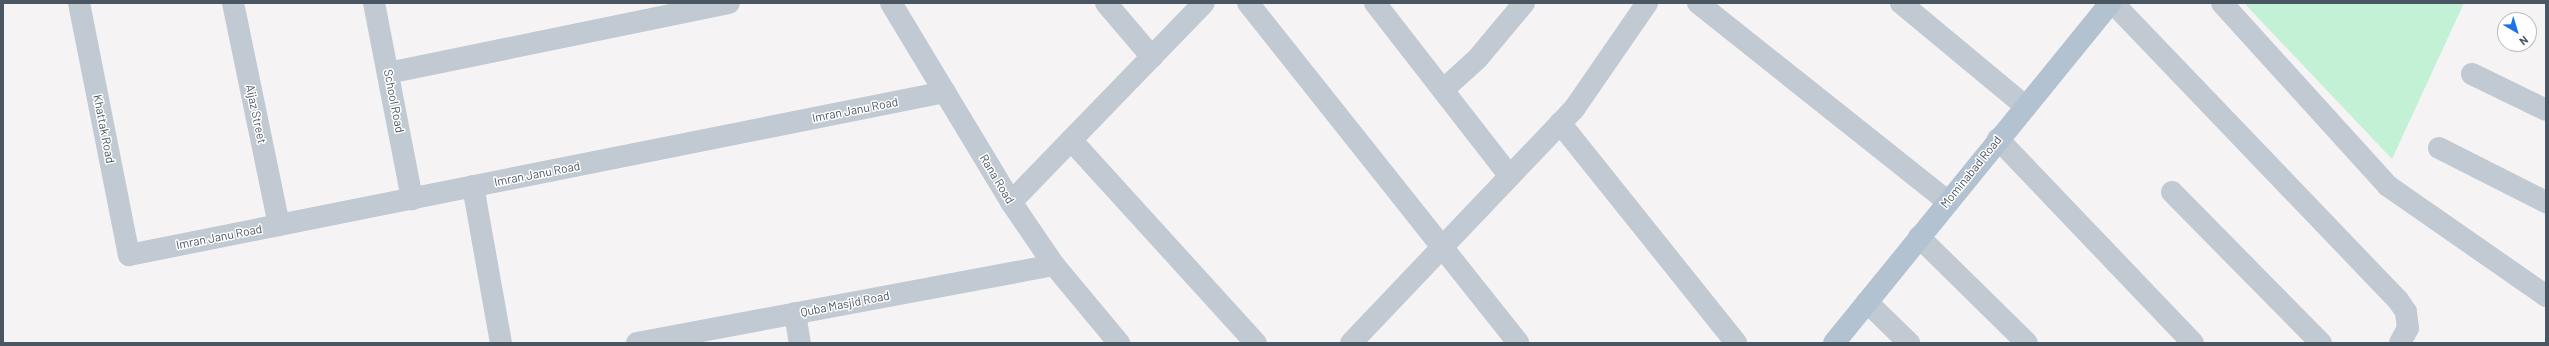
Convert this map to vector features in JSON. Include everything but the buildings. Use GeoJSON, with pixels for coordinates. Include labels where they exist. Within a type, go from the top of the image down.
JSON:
{"type":"FeatureCollection","features":[{"type":"Feature","properties":{"kind":"main road","name":"Mominabad Road"},"geometry":{"type":"LineString","coordinates":[[1834,343],[1998,139],[2110,3]]}},
{"type":"Feature","properties":{"kind":"street","name":"Khattak Road"},"geometry":{"type":"LineString","coordinates":[[79,3],[129,256]]}},
{"type":"Feature","properties":{"kind":"street","name":"Aijaz Street"},"geometry":{"type":"LineString","coordinates":[[233,3],[278,226]]}},
{"type":"Feature","properties":{"kind":"street","name":"School Road"},"geometry":{"type":"LineString","coordinates":[[374,3],[412,199]]}},
{"type":"Feature","properties":{"kind":"street"},"geometry":{"type":"LineString","coordinates":[[388,73],[729,3]]}},
{"type":"Feature","properties":{"kind":"street","name":"Rana Road"},"geometry":{"type":"LineString","coordinates":[[891,3],[1011,202],[1054,265],[1119,343]]}},
{"type":"Feature","properties":{"kind":"street"},"geometry":{"type":"LineString","coordinates":[[1106,3],[1152,57]]}},
{"type":"Feature","properties":{"kind":"street"},"geometry":{"type":"LineString","coordinates":[[1011,202],[1204,3]]}},
{"type":"Feature","properties":{"kind":"street"},"geometry":{"type":"LineString","coordinates":[[1248,3],[1518,343]]}},
{"type":"Feature","properties":{"kind":"street"},"geometry":{"type":"LineString","coordinates":[[1375,3],[1509,175]]}},
{"type":"Feature","properties":{"kind":"street"},"geometry":{"type":"LineString","coordinates":[[1443,90],[1478,58],[1524,3]]}},
{"type":"Feature","properties":{"kind":"street"},"geometry":{"type":"LineString","coordinates":[[1351,343],[1444,249],[1509,175],[1574,109],[1647,3]]}},
{"type":"Feature","properties":{"kind":"street"},"geometry":{"type":"LineString","coordinates":[[1698,3],[1948,202]]}},
{"type":"Feature","properties":{"kind":"street"},"geometry":{"type":"LineString","coordinates":[[1901,3],[2025,106]]}},
{"type":"Feature","properties":{"kind":"street"},"geometry":{"type":"LineString","coordinates":[[2113,3],[2398,300],[2406,312],[2408,328],[2400,343]]}},
{"type":"Feature","properties":{"kind":"street"},"geometry":{"type":"LineString","coordinates":[[2222,3],[2388,186],[2546,296]]}},
{"type":"Feature","properties":{"kind":"street"},"geometry":{"type":"LineString","coordinates":[[2472,74],[2546,110]]}},
{"type":"Feature","properties":{"kind":"street","name":"Imran Janu Road"},"geometry":{"type":"LineString","coordinates":[[129,256],[945,92]]}},
{"type":"Feature","properties":{"kind":"street"},"geometry":{"type":"LineString","coordinates":[[1560,123],[1736,343]]}},
{"type":"Feature","properties":{"kind":"street"},"geometry":{"type":"LineString","coordinates":[[1998,139],[2192,343]]}},
{"type":"Feature","properties":{"kind":"street"},"geometry":{"type":"LineString","coordinates":[[1071,140],[1256,343]]}},
{"type":"Feature","properties":{"kind":"street"},"geometry":{"type":"LineString","coordinates":[[2439,148],[2546,202]]}},
{"type":"Feature","properties":{"kind":"street"},"geometry":{"type":"LineString","coordinates":[[473,186],[500,343]]}},
{"type":"Feature","properties":{"kind":"street"},"geometry":{"type":"LineString","coordinates":[[2172,192],[2322,343]]}},
{"type":"Feature","properties":{"kind":"street"},"geometry":{"type":"LineString","coordinates":[[1919,237],[2027,343]]}},
{"type":"Feature","properties":{"kind":"street","name":"Quba Masjid Road"},"geometry":{"type":"LineString","coordinates":[[637,343],[1054,265]]}},
{"type":"Feature","properties":{"kind":"street"},"geometry":{"type":"LineString","coordinates":[[1867,302],[1909,343]]}},
{"type":"Feature","properties":{"kind":"street"},"geometry":{"type":"LineString","coordinates":[[795,313],[800,343]]}},
{"type":"Feature","properties":{"kind":"green space"},"geometry":{"type":"Polygon","coordinates":[[[2244,3],[2464,3],[2392,159],[2244,3]]]}}]}
